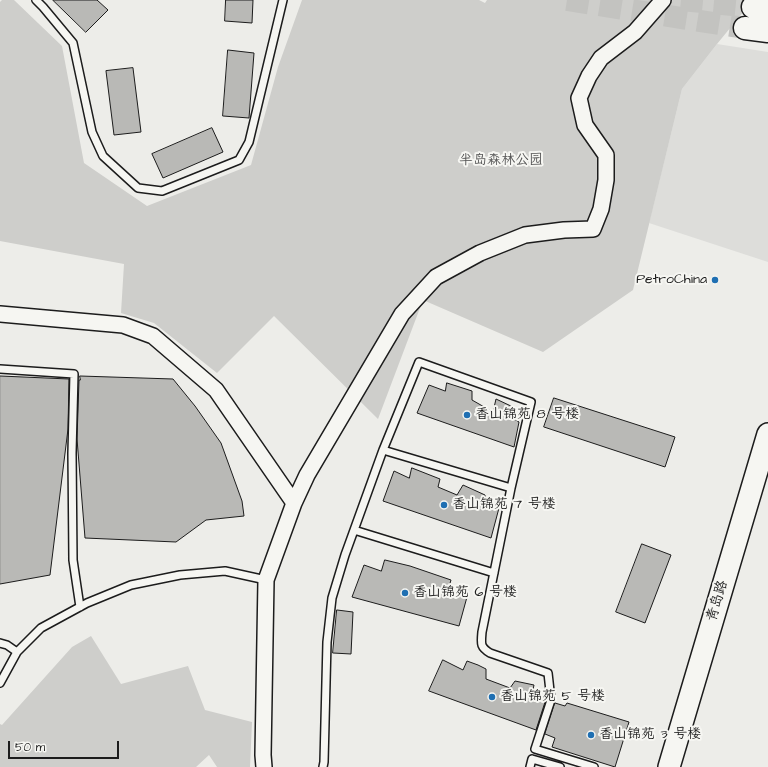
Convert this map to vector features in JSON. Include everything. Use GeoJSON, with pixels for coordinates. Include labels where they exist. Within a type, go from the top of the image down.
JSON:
{"type":"FeatureCollection","features":[{"type":"Feature","properties":{"kind":"main road"},"geometry":{"type":"LineString","coordinates":[[745,28],[768,31]]}},
{"type":"Feature","properties":{"kind":"street"},"geometry":{"type":"LineString","coordinates":[[264,767],[266,580],[294,503],[307,475],[402,314],[436,278],[480,253],[525,235],[564,230],[593,229],[601,209],[606,180],[606,155],[585,125],[579,98],[589,76],[601,58],[635,32],[663,0]]}},
{"type":"Feature","properties":{"kind":"street"},"geometry":{"type":"LineString","coordinates":[[0,314],[123,325],[153,336],[216,390],[294,503]]}},
{"type":"Feature","properties":{"kind":"street","name":"青岛路"},"geometry":{"type":"LineString","coordinates":[[669,767],[768,434]]}},
{"type":"Feature","properties":{"kind":"lane"},"geometry":{"type":"LineString","coordinates":[[36,0],[73,44],[92,132],[103,156],[138,188],[162,191],[239,160],[250,142],[283,0]]}},
{"type":"Feature","properties":{"kind":"lane"},"geometry":{"type":"LineString","coordinates":[[323,767],[327,642],[332,598],[345,555],[383,450],[419,362],[531,402],[511,488],[482,632],[482,643],[484,649],[490,653],[548,673],[551,700],[530,767]]}},
{"type":"Feature","properties":{"kind":"lane"},"geometry":{"type":"LineString","coordinates":[[0,369],[74,374],[72,453],[73,560],[80,607]]}},
{"type":"Feature","properties":{"kind":"lane"},"geometry":{"type":"LineString","coordinates":[[383,450],[511,488]]}},
{"type":"Feature","properties":{"kind":"lane"},"geometry":{"type":"LineString","coordinates":[[354,530],[494,573]]}},
{"type":"Feature","properties":{"kind":"lane"},"geometry":{"type":"LineString","coordinates":[[0,683],[17,652],[41,628],[87,603],[131,586],[180,575],[225,570],[266,580]]}},
{"type":"Feature","properties":{"kind":"lane"},"geometry":{"type":"LineString","coordinates":[[0,643],[7,645],[17,652]]}},
{"type":"Feature","properties":{"kind":"lane"},"geometry":{"type":"LineString","coordinates":[[535,749],[594,767]]}},
{"type":"Feature","properties":{"kind":"lane"},"geometry":{"type":"LineString","coordinates":[[532,759],[560,767]]}},
{"type":"Feature","properties":{"kind":"shaded area"},"geometry":{"type":"Polygon","coordinates":[[[717,44],[768,52],[768,262],[649,223],[682,89],[717,44]]]}},
{"type":"Feature","properties":{"kind":"green space","name":"半岛森林公园"},"geometry":{"type":"Polygon","coordinates":[[[2,0],[14,0],[62,46],[84,163],[147,206],[251,165],[278,67],[302,0],[479,0],[485,3],[487,0],[753,0],[682,89],[633,290],[543,352],[423,300],[378,419],[274,316],[217,373],[154,323],[121,313],[124,264],[0,241],[0,2],[2,0]]]}},
{"type":"Feature","properties":{"kind":"green space"},"geometry":{"type":"Polygon","coordinates":[[[91,636],[121,684],[188,666],[205,710],[252,722],[250,767],[217,767],[209,755],[196,767],[0,767],[0,724],[2,725],[72,647],[91,636]]]}},
{"type":"Feature","properties":{"kind":"building"},"geometry":{"type":"Polygon","coordinates":[[[53,0],[97,0],[108,10],[86,32],[53,0]]]}},
{"type":"Feature","properties":{"kind":"building"},"geometry":{"type":"Polygon","coordinates":[[[226,0],[253,0],[252,23],[225,21],[226,0]]]}},
{"type":"Feature","properties":{"kind":"building"},"geometry":{"type":"Polygon","coordinates":[[[228,50],[254,53],[249,118],[223,116],[228,50]]]}},
{"type":"Feature","properties":{"kind":"building"},"geometry":{"type":"Polygon","coordinates":[[[133,68],[141,132],[114,135],[106,71],[133,68]]]}},
{"type":"Feature","properties":{"kind":"building"},"geometry":{"type":"Polygon","coordinates":[[[212,128],[223,152],[163,178],[152,154],[212,128]]]}},
{"type":"Feature","properties":{"kind":"building"},"geometry":{"type":"Polygon","coordinates":[[[0,376],[69,379],[68,429],[50,575],[0,584],[0,376]]]}},
{"type":"Feature","properties":{"kind":"building"},"geometry":{"type":"Polygon","coordinates":[[[80,376],[173,379],[195,406],[221,443],[242,501],[244,516],[206,520],[176,542],[85,538],[77,439],[80,376]]]}},
{"type":"Feature","properties":{"kind":"building","name":"香山锦苑 8 号楼"},"geometry":{"type":"Polygon","coordinates":[[[447,383],[472,391],[472,400],[493,412],[496,399],[513,407],[511,417],[519,422],[514,447],[417,413],[429,385],[445,391],[447,383]]]}},
{"type":"Feature","properties":{"kind":"building"},"geometry":{"type":"Polygon","coordinates":[[[554,398],[675,437],[665,467],[544,427],[554,398]]]}},
{"type":"Feature","properties":{"kind":"building","name":"香山锦苑 7 号楼"},"geometry":{"type":"Polygon","coordinates":[[[412,468],[440,479],[438,487],[457,495],[463,485],[485,495],[485,502],[499,508],[491,538],[383,501],[394,471],[409,478],[412,468]]]}},
{"type":"Feature","properties":{"kind":"building"},"geometry":{"type":"Polygon","coordinates":[[[642,544],[671,555],[645,623],[616,612],[642,544]]]}},
{"type":"Feature","properties":{"kind":"building","name":"香山锦苑 6 号楼"},"geometry":{"type":"Polygon","coordinates":[[[385,560],[410,566],[451,580],[448,590],[467,597],[459,626],[352,597],[364,565],[381,571],[385,560]]]}},
{"type":"Feature","properties":{"kind":"building"},"geometry":{"type":"Polygon","coordinates":[[[337,610],[353,612],[351,654],[333,653],[337,610]]]}},
{"type":"Feature","properties":{"kind":"building","name":"香山锦苑 5 号楼"},"geometry":{"type":"Polygon","coordinates":[[[443,660],[463,670],[467,661],[478,665],[486,669],[486,679],[510,688],[515,681],[534,685],[532,694],[546,699],[536,730],[429,691],[443,660]]]}},
{"type":"Feature","properties":{"kind":"building","name":"香山锦苑 3 号楼"},"geometry":{"type":"Polygon","coordinates":[[[555,703],[565,706],[567,703],[629,722],[615,767],[552,747],[555,738],[545,734],[555,703]]]}},
{"type":"Feature","properties":{"kind":"tunnel"},"geometry":{"type":"LineString","coordinates":[[567,0],[745,28]]}},
{"type":"Feature","properties":{"kind":"tunnel"},"geometry":{"type":"LineString","coordinates":[[681,0],[753,7]]}},
{"type":"Feature","properties":{"kind":"place","name":"PetroChina"},"geometry":{"type":"Point","coordinates":[715,280]}},
{"type":"Feature","properties":{"kind":"place","name":"香山锦苑 8 号楼"},"geometry":{"type":"Point","coordinates":[467,415]}},
{"type":"Feature","properties":{"kind":"place","name":"香山锦苑 7 号楼"},"geometry":{"type":"Point","coordinates":[444,505]}},
{"type":"Feature","properties":{"kind":"place","name":"香山锦苑 6 号楼"},"geometry":{"type":"Point","coordinates":[405,593]}},
{"type":"Feature","properties":{"kind":"place","name":"香山锦苑 5 号楼"},"geometry":{"type":"Point","coordinates":[492,697]}},
{"type":"Feature","properties":{"kind":"place","name":"香山锦苑 3 号楼"},"geometry":{"type":"Point","coordinates":[591,735]}}]}
